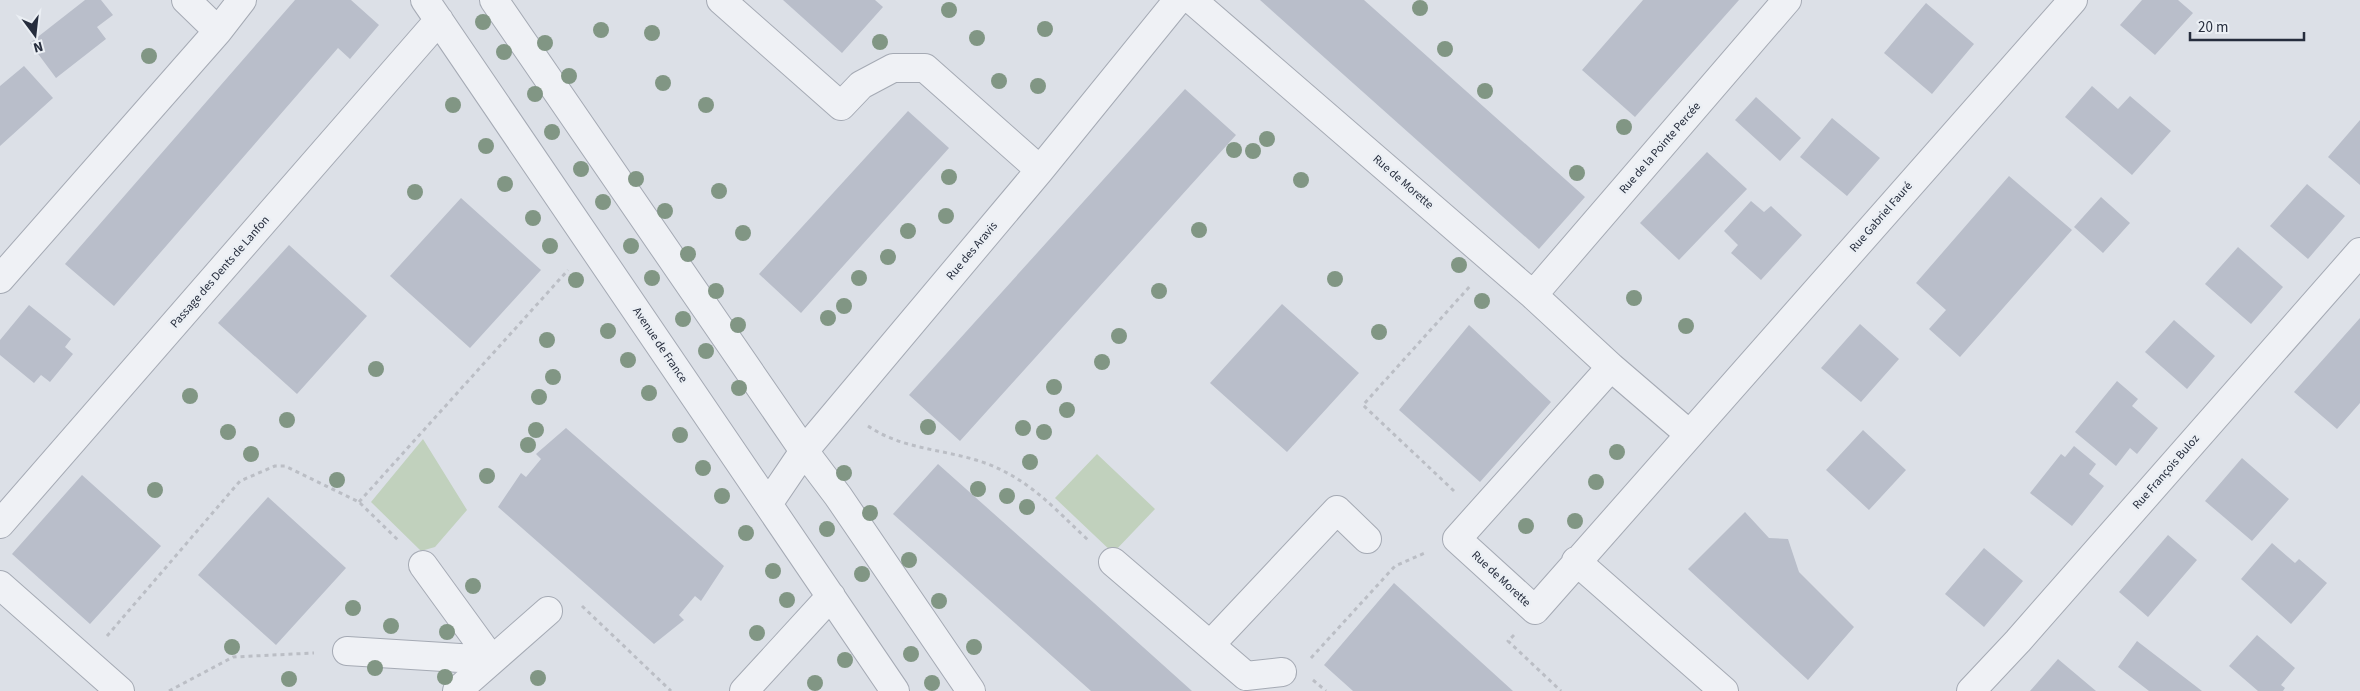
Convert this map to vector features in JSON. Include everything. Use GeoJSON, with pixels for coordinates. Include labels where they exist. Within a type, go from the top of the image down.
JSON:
{"type":"FeatureCollection","features":[{"type":"Feature","properties":{"kind":"street"},"geometry":{"type":"LineString","coordinates":[[186,0],[218,31]]}},
{"type":"Feature","properties":{"kind":"street"},"geometry":{"type":"LineString","coordinates":[[0,279],[218,31],[242,0]]}},
{"type":"Feature","properties":{"kind":"street"},"geometry":{"type":"LineString","coordinates":[[494,0],[971,691]]}},
{"type":"Feature","properties":{"kind":"street"},"geometry":{"type":"LineString","coordinates":[[721,0],[841,106],[861,85],[894,68],[925,68],[1040,170]]}},
{"type":"Feature","properties":{"kind":"street","name":"Rue des Aravis"},"geometry":{"type":"LineString","coordinates":[[768,504],[804,451],[1040,170],[1178,0]]}},
{"type":"Feature","properties":{"kind":"street","name":"Rue de Morette"},"geometry":{"type":"LineString","coordinates":[[1192,0],[1533,295],[1611,367],[1689,434],[1535,610],[1457,538]]}},
{"type":"Feature","properties":{"kind":"street","name":"Rue de la Pointe Percée"},"geometry":{"type":"LineString","coordinates":[[1533,295],[1787,0]]}},
{"type":"Feature","properties":{"kind":"street","name":"Rue Gabriel Fauré"},"geometry":{"type":"LineString","coordinates":[[1689,434],[2073,0]]}},
{"type":"Feature","properties":{"kind":"street","name":"Avenue de France"},"geometry":{"type":"LineString","coordinates":[[432,10],[831,596],[887,688]]}},
{"type":"Feature","properties":{"kind":"street","name":"Passage des Dents de Lanfon"},"geometry":{"type":"LineString","coordinates":[[0,524],[432,10]]}},
{"type":"Feature","properties":{"kind":"street","name":"Rue François Buloz"},"geometry":{"type":"LineString","coordinates":[[1971,691],[2018,642],[2360,252]]}},
{"type":"Feature","properties":{"kind":"street"},"geometry":{"type":"LineString","coordinates":[[1457,538],[1611,367]]}},
{"type":"Feature","properties":{"kind":"street"},"geometry":{"type":"LineString","coordinates":[[1210,645],[1337,510],[1367,539]]}},
{"type":"Feature","properties":{"kind":"street"},"geometry":{"type":"LineString","coordinates":[[1113,562],[1246,676],[1295,673]]}},
{"type":"Feature","properties":{"kind":"street"},"geometry":{"type":"LineString","coordinates":[[1576,562],[1722,690]]}},
{"type":"Feature","properties":{"kind":"street"},"geometry":{"type":"LineString","coordinates":[[423,565],[492,660]]}},
{"type":"Feature","properties":{"kind":"street"},"geometry":{"type":"LineString","coordinates":[[0,585],[120,691]]}},
{"type":"Feature","properties":{"kind":"street"},"geometry":{"type":"LineString","coordinates":[[744,691],[831,596]]}},
{"type":"Feature","properties":{"kind":"street"},"geometry":{"type":"LineString","coordinates":[[458,691],[548,611]]}},
{"type":"Feature","properties":{"kind":"street"},"geometry":{"type":"LineString","coordinates":[[347,651],[492,660]]}},
{"type":"Feature","properties":{"kind":"path"},"geometry":{"type":"LineString","coordinates":[[359,502],[591,244]]}},
{"type":"Feature","properties":{"kind":"path"},"geometry":{"type":"LineString","coordinates":[[1480,514],[1363,405],[1493,261]]}},
{"type":"Feature","properties":{"kind":"path"},"geometry":{"type":"LineString","coordinates":[[842,407],[885,436],[984,462],[1025,482],[1113,562]]}},
{"type":"Feature","properties":{"kind":"path"},"geometry":{"type":"LineString","coordinates":[[86,660],[240,481],[280,465],[359,502],[423,565]]}},
{"type":"Feature","properties":{"kind":"path"},"geometry":{"type":"LineString","coordinates":[[1308,662],[1395,566],[1457,538]]}},
{"type":"Feature","properties":{"kind":"path"},"geometry":{"type":"LineString","coordinates":[[548,611],[566,591],[671,691]]}},
{"type":"Feature","properties":{"kind":"path"},"geometry":{"type":"LineString","coordinates":[[1535,610],[1508,641],[1561,691]]}},
{"type":"Feature","properties":{"kind":"path"},"geometry":{"type":"LineString","coordinates":[[169,691],[233,657],[347,651]]}},
{"type":"Feature","properties":{"kind":"path"},"geometry":{"type":"LineString","coordinates":[[1295,673],[1326,691]]}},
{"type":"Feature","properties":{"kind":"green space"},"geometry":{"type":"Polygon","coordinates":[[[423,439],[467,510],[435,547],[421,551],[371,502],[423,439]]]}},
{"type":"Feature","properties":{"kind":"green space"},"geometry":{"type":"Polygon","coordinates":[[[1097,454],[1155,509],[1113,553],[1055,498],[1097,454]]]}},
{"type":"Feature","properties":{"kind":"building"},"geometry":{"type":"Polygon","coordinates":[[[85,0],[101,0],[113,15],[97,27],[106,39],[56,78],[30,43],[85,0]]]}},
{"type":"Feature","properties":{"kind":"building"},"geometry":{"type":"Polygon","coordinates":[[[295,0],[351,0],[379,25],[350,59],[338,48],[114,306],[65,264],[295,0]]]}},
{"type":"Feature","properties":{"kind":"building"},"geometry":{"type":"Polygon","coordinates":[[[783,0],[875,0],[883,7],[842,53],[783,0]]]}},
{"type":"Feature","properties":{"kind":"building"},"geometry":{"type":"Polygon","coordinates":[[[1260,0],[1364,0],[1585,197],[1539,249],[1260,0]]]}},
{"type":"Feature","properties":{"kind":"building"},"geometry":{"type":"Polygon","coordinates":[[[1643,0],[1739,0],[1635,117],[1582,70],[1643,0]]]}},
{"type":"Feature","properties":{"kind":"building"},"geometry":{"type":"Polygon","coordinates":[[[2142,0],[2178,0],[2193,13],[2155,55],[2120,25],[2142,0]]]}},
{"type":"Feature","properties":{"kind":"building"},"geometry":{"type":"Polygon","coordinates":[[[1926,3],[1974,44],[1932,94],[1884,53],[1926,3]]]}},
{"type":"Feature","properties":{"kind":"building"},"geometry":{"type":"Polygon","coordinates":[[[24,66],[53,98],[0,146],[0,86],[24,66]]]}},
{"type":"Feature","properties":{"kind":"building"},"geometry":{"type":"Polygon","coordinates":[[[2092,86],[2118,109],[2130,96],[2171,131],[2132,175],[2065,117],[2092,86]]]}},
{"type":"Feature","properties":{"kind":"building"},"geometry":{"type":"Polygon","coordinates":[[[1185,89],[1236,135],[960,441],[909,395],[1185,89]]]}},
{"type":"Feature","properties":{"kind":"building"},"geometry":{"type":"Polygon","coordinates":[[[1756,97],[1801,138],[1780,161],[1735,120],[1756,97]]]}},
{"type":"Feature","properties":{"kind":"building"},"geometry":{"type":"Polygon","coordinates":[[[908,111],[949,148],[801,313],[759,274],[908,111]]]}},
{"type":"Feature","properties":{"kind":"building"},"geometry":{"type":"Polygon","coordinates":[[[1832,118],[1880,158],[1847,196],[1800,157],[1832,118]]]}},
{"type":"Feature","properties":{"kind":"building"},"geometry":{"type":"Polygon","coordinates":[[[2360,120],[2360,185],[2328,157],[2360,120]]]}},
{"type":"Feature","properties":{"kind":"building"},"geometry":{"type":"Polygon","coordinates":[[[1707,152],[1747,189],[1679,260],[1640,223],[1707,152]]]}},
{"type":"Feature","properties":{"kind":"building"},"geometry":{"type":"Polygon","coordinates":[[[2009,176],[2072,230],[1960,357],[1929,329],[1946,310],[1916,283],[2009,176]]]}},
{"type":"Feature","properties":{"kind":"building"},"geometry":{"type":"Polygon","coordinates":[[[2307,184],[2345,216],[2308,259],[2270,226],[2307,184]]]}},
{"type":"Feature","properties":{"kind":"building"},"geometry":{"type":"Polygon","coordinates":[[[2101,197],[2130,223],[2103,253],[2074,227],[2101,197]]]}},
{"type":"Feature","properties":{"kind":"building"},"geometry":{"type":"Polygon","coordinates":[[[461,198],[541,270],[470,348],[390,276],[461,198]]]}},
{"type":"Feature","properties":{"kind":"building"},"geometry":{"type":"Polygon","coordinates":[[[1751,201],[1764,212],[1771,206],[1802,235],[1761,280],[1731,253],[1738,245],[1724,231],[1751,201]]]}},
{"type":"Feature","properties":{"kind":"building"},"geometry":{"type":"Polygon","coordinates":[[[289,245],[367,316],[297,394],[218,323],[289,245]]]}},
{"type":"Feature","properties":{"kind":"building"},"geometry":{"type":"Polygon","coordinates":[[[2238,247],[2283,287],[2251,324],[2205,284],[2238,247]]]}},
{"type":"Feature","properties":{"kind":"building"},"geometry":{"type":"Polygon","coordinates":[[[1282,304],[1359,373],[1287,452],[1210,383],[1282,304]]]}},
{"type":"Feature","properties":{"kind":"building"},"geometry":{"type":"Polygon","coordinates":[[[29,305],[71,339],[65,347],[73,354],[50,382],[41,375],[34,383],[0,355],[0,340],[29,305]]]}},
{"type":"Feature","properties":{"kind":"building"},"geometry":{"type":"Polygon","coordinates":[[[2360,318],[2360,403],[2337,429],[2294,392],[2360,318]]]}},
{"type":"Feature","properties":{"kind":"building"},"geometry":{"type":"Polygon","coordinates":[[[2174,320],[2215,356],[2187,389],[2145,352],[2174,320]]]}},
{"type":"Feature","properties":{"kind":"building"},"geometry":{"type":"Polygon","coordinates":[[[1860,324],[1899,359],[1861,402],[1821,368],[1860,324]]]}},
{"type":"Feature","properties":{"kind":"building"},"geometry":{"type":"Polygon","coordinates":[[[1469,325],[1551,402],[1480,482],[1399,410],[1469,325]]]}},
{"type":"Feature","properties":{"kind":"building"},"geometry":{"type":"Polygon","coordinates":[[[2117,381],[2138,399],[2132,406],[2158,428],[2137,454],[2130,448],[2116,466],[2075,432],[2117,381]]]}},
{"type":"Feature","properties":{"kind":"building"},"geometry":{"type":"Polygon","coordinates":[[[566,428],[724,566],[701,601],[695,596],[679,615],[684,620],[654,644],[498,507],[521,473],[526,477],[541,459],[536,454],[566,428]]]}},
{"type":"Feature","properties":{"kind":"building"},"geometry":{"type":"Polygon","coordinates":[[[1863,430],[1906,470],[1869,510],[1826,470],[1863,430]]]}},
{"type":"Feature","properties":{"kind":"building"},"geometry":{"type":"Polygon","coordinates":[[[2074,446],[2096,464],[2089,474],[2104,486],[2072,526],[2030,493],[2061,454],[2065,457],[2074,446]]]}},
{"type":"Feature","properties":{"kind":"building"},"geometry":{"type":"Polygon","coordinates":[[[2242,458],[2289,499],[2252,541],[2205,501],[2242,458]]]}},
{"type":"Feature","properties":{"kind":"building"},"geometry":{"type":"Polygon","coordinates":[[[938,464],[1192,691],[1091,691],[893,514],[938,464]]]}},
{"type":"Feature","properties":{"kind":"building"},"geometry":{"type":"Polygon","coordinates":[[[82,475],[161,546],[90,624],[12,554],[82,475]]]}},
{"type":"Feature","properties":{"kind":"building"},"geometry":{"type":"Polygon","coordinates":[[[268,497],[346,568],[276,645],[198,575],[268,497]]]}},
{"type":"Feature","properties":{"kind":"building"},"geometry":{"type":"Polygon","coordinates":[[[1745,512],[1769,538],[1788,539],[1799,572],[1854,627],[1808,680],[1688,569],[1745,512]]]}},
{"type":"Feature","properties":{"kind":"building"},"geometry":{"type":"Polygon","coordinates":[[[2168,535],[2197,560],[2148,617],[2119,592],[2168,535]]]}},
{"type":"Feature","properties":{"kind":"building"},"geometry":{"type":"Polygon","coordinates":[[[2272,543],[2295,563],[2299,559],[2327,583],[2291,624],[2241,579],[2272,543]]]}},
{"type":"Feature","properties":{"kind":"building"},"geometry":{"type":"Polygon","coordinates":[[[1984,548],[2023,581],[1984,627],[1945,594],[1984,548]]]}},
{"type":"Feature","properties":{"kind":"building"},"geometry":{"type":"Polygon","coordinates":[[[1394,583],[1513,691],[1353,691],[1324,665],[1394,583]]]}},
{"type":"Feature","properties":{"kind":"building"},"geometry":{"type":"Polygon","coordinates":[[[2257,635],[2295,668],[2281,685],[2285,688],[2283,691],[2258,691],[2229,666],[2257,635]]]}},
{"type":"Feature","properties":{"kind":"building"},"geometry":{"type":"Polygon","coordinates":[[[2137,641],[2202,691],[2149,691],[2118,667],[2137,641]]]}},
{"type":"Feature","properties":{"kind":"building"},"geometry":{"type":"Polygon","coordinates":[[[2058,659],[2096,691],[2030,691],[2058,659]]]}}]}
